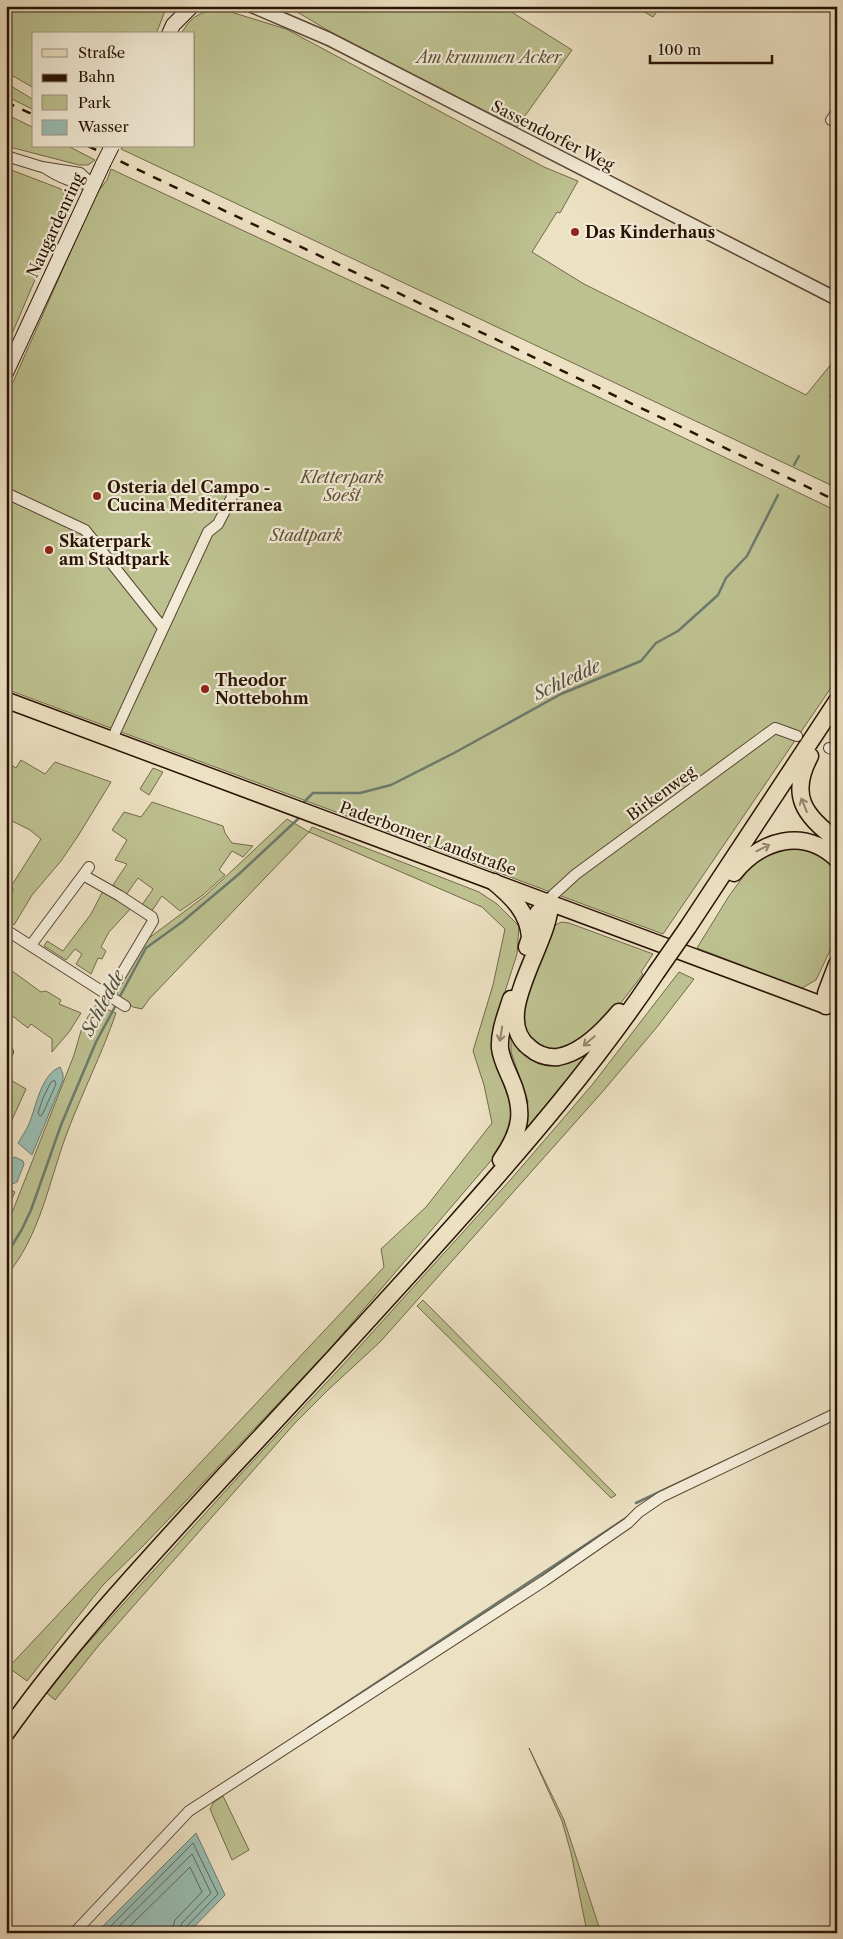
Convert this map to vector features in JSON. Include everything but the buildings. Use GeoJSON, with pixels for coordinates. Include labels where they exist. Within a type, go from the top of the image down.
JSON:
{"type":"FeatureCollection","features":[{"type":"Feature","properties":{"kind":"highway"},"geometry":{"type":"LineString","coordinates":[[6,1733],[79,1639],[154,1553],[373,1315],[492,1183],[568,1094],[653,979],[837,701]]}},
{"type":"Feature","properties":{"kind":"highway"},"geometry":{"type":"LineString","coordinates":[[837,712],[808,761],[801,777],[800,785],[802,802],[808,814],[818,826],[837,840]]}},
{"type":"Feature","properties":{"kind":"highway"},"geometry":{"type":"LineString","coordinates":[[703,905],[719,893],[746,860],[758,850],[770,844],[785,841],[806,842],[824,850],[837,859]]}},
{"type":"Feature","properties":{"kind":"highway"},"geometry":{"type":"LineString","coordinates":[[494,882],[510,896],[523,912],[528,923],[530,937]]}},
{"type":"Feature","properties":{"kind":"highway"},"geometry":{"type":"LineString","coordinates":[[550,901],[549,917],[521,990],[515,1012],[517,1031],[527,1046],[546,1057],[559,1057],[569,1054],[581,1047],[606,1026],[633,992],[653,979]]}},
{"type":"Feature","properties":{"kind":"highway"},"geometry":{"type":"LineString","coordinates":[[492,1183],[495,1168],[516,1135],[520,1119],[518,1096],[501,1056],[502,1027],[538,913],[550,901]]}},
{"type":"Feature","properties":{"kind":"highway"},"geometry":{"type":"LineString","coordinates":[[831,1008],[826,993],[837,964]]}},
{"type":"Feature","properties":{"kind":"highway"},"geometry":{"type":"LineString","coordinates":[[831,1008],[837,990]]}},
{"type":"Feature","properties":{"kind":"main road"},"geometry":{"type":"LineString","coordinates":[[171,29],[176,6]]}},
{"type":"Feature","properties":{"kind":"main road"},"geometry":{"type":"LineString","coordinates":[[171,29],[192,6]]}},
{"type":"Feature","properties":{"kind":"main road","name":"Naugardenring"},"geometry":{"type":"LineString","coordinates":[[6,373],[111,148]]}},
{"type":"Feature","properties":{"kind":"main road","name":"Paderborner Landstraße"},"geometry":{"type":"LineString","coordinates":[[6,700],[494,882],[550,901],[831,1008]]}},
{"type":"Feature","properties":{"kind":"street","name":"Sassendorfer Weg"},"geometry":{"type":"LineString","coordinates":[[252,6],[328,39],[837,299]]}},
{"type":"Feature","properties":{"kind":"street"},"geometry":{"type":"LineString","coordinates":[[6,156],[42,166],[80,173],[93,185]]}},
{"type":"Feature","properties":{"kind":"street"},"geometry":{"type":"LineString","coordinates":[[112,739],[208,532],[218,524],[235,492]]}},
{"type":"Feature","properties":{"kind":"street"},"geometry":{"type":"LineString","coordinates":[[6,493],[86,530],[163,628]]}},
{"type":"Feature","properties":{"kind":"street","name":"Birkenweg"},"geometry":{"type":"LineString","coordinates":[[550,901],[576,874],[774,728],[798,736]]}},
{"type":"Feature","properties":{"kind":"street"},"geometry":{"type":"LineString","coordinates":[[31,945],[86,871],[152,917],[153,921],[109,995]]}},
{"type":"Feature","properties":{"kind":"street"},"geometry":{"type":"LineString","coordinates":[[6,930],[125,1006]]}},
{"type":"Feature","properties":{"kind":"street"},"geometry":{"type":"LineString","coordinates":[[74,1933],[189,1811],[544,1581],[628,1523],[639,1512],[661,1497],[837,1413]]}},
{"type":"Feature","properties":{"kind":"green space"},"geometry":{"type":"Polygon","coordinates":[[[6,6],[167,6],[157,32],[32,32],[32,87],[6,72],[6,6]]]}},
{"type":"Feature","properties":{"kind":"green space","name":"Am krummen Acker"},"geometry":{"type":"Polygon","coordinates":[[[287,6],[502,6],[572,50],[517,127],[351,44],[287,6]]]}},
{"type":"Feature","properties":{"kind":"green space"},"geometry":{"type":"Polygon","coordinates":[[[634,6],[661,6],[653,17],[634,6]]]}},
{"type":"Feature","properties":{"kind":"green space"},"geometry":{"type":"Polygon","coordinates":[[[218,8],[286,29],[544,167],[578,181],[560,213],[557,212],[532,252],[584,284],[806,395],[837,357],[837,488],[121,149],[195,148],[195,32],[182,32],[192,19],[218,8]]]}},
{"type":"Feature","properties":{"kind":"green space"},"geometry":{"type":"Polygon","coordinates":[[[6,83],[32,99],[32,109],[6,96],[6,83]]]}},
{"type":"Feature","properties":{"kind":"green space"},"geometry":{"type":"Polygon","coordinates":[[[6,114],[32,127],[32,148],[72,148],[95,160],[88,165],[79,165],[6,146],[6,114]]]}},
{"type":"Feature","properties":{"kind":"green space"},"geometry":{"type":"Polygon","coordinates":[[[6,168],[61,189],[66,197],[65,209],[6,348],[6,168]]]}},
{"type":"Feature","properties":{"kind":"green space","name":"Stadtpark"},"geometry":{"type":"Polygon","coordinates":[[[111,169],[540,369],[837,511],[837,679],[663,934],[6,689],[6,398],[96,194],[107,180],[111,169]]]}},
{"type":"Feature","properties":{"kind":"green space"},"geometry":{"type":"Polygon","coordinates":[[[21,760],[45,774],[55,762],[111,782],[78,836],[61,861],[32,895],[14,925],[6,920],[6,899],[13,891],[12,885],[41,839],[30,830],[6,818],[6,766],[8,763],[16,768],[21,760]]]}},
{"type":"Feature","properties":{"kind":"green space"},"geometry":{"type":"Polygon","coordinates":[[[153,768],[163,772],[149,795],[140,789],[153,768]]]}},
{"type":"Feature","properties":{"kind":"green space"},"geometry":{"type":"Polygon","coordinates":[[[152,802],[223,826],[225,833],[232,843],[253,846],[243,857],[232,851],[219,870],[225,875],[203,895],[180,911],[162,896],[151,912],[142,905],[153,889],[138,878],[126,895],[113,885],[127,864],[115,860],[127,840],[112,830],[124,812],[141,817],[152,802]]]}},
{"type":"Feature","properties":{"kind":"green space"},"geometry":{"type":"Polygon","coordinates":[[[287,819],[309,832],[150,998],[142,1009],[133,1007],[115,993],[141,944],[205,896],[287,819]]]}},
{"type":"Feature","properties":{"kind":"green space"},"geometry":{"type":"Polygon","coordinates":[[[312,827],[479,892],[497,904],[519,926],[517,954],[493,1029],[494,1056],[511,1099],[511,1125],[501,1149],[327,1352],[145,1544],[103,1585],[27,1681],[12,1670],[6,1676],[6,1670],[384,1267],[381,1249],[426,1207],[492,1123],[484,1085],[473,1051],[493,985],[505,929],[482,907],[309,832],[312,827]]]}},
{"type":"Feature","properties":{"kind":"green space"},"geometry":{"type":"Polygon","coordinates":[[[790,847],[815,852],[826,858],[837,868],[837,936],[816,980],[802,988],[697,948],[729,896],[756,859],[790,847]]]}},
{"type":"Feature","properties":{"kind":"green space"},"geometry":{"type":"Polygon","coordinates":[[[104,889],[133,906],[109,932],[101,947],[106,951],[102,959],[98,958],[91,974],[76,964],[82,954],[75,949],[66,960],[44,946],[47,941],[63,951],[91,914],[104,889]]]}},
{"type":"Feature","properties":{"kind":"green space"},"geometry":{"type":"Polygon","coordinates":[[[562,922],[653,954],[641,972],[643,974],[617,1008],[567,1051],[533,1047],[520,1016],[551,930],[562,922]]]}},
{"type":"Feature","properties":{"kind":"green space"},"geometry":{"type":"Polygon","coordinates":[[[8,968],[41,992],[46,991],[61,1000],[59,1004],[81,1013],[69,1032],[52,1052],[52,1039],[31,1024],[28,1028],[6,1011],[6,970],[8,968]]]}},
{"type":"Feature","properties":{"kind":"green space"},"geometry":{"type":"Polygon","coordinates":[[[679,972],[694,979],[604,1090],[380,1342],[295,1423],[99,1645],[55,1700],[47,1693],[77,1655],[512,1178],[592,1085],[679,972]]]}},
{"type":"Feature","properties":{"kind":"green space"},"geometry":{"type":"Polygon","coordinates":[[[96,1005],[116,1013],[67,1133],[43,1208],[18,1261],[6,1276],[6,1228],[74,1055],[83,1024],[96,1005]]]}},
{"type":"Feature","properties":{"kind":"green space"},"geometry":{"type":"Polygon","coordinates":[[[511,1026],[536,1061],[598,1041],[523,1133],[528,1101],[511,1052],[511,1026]]]}},
{"type":"Feature","properties":{"kind":"green space"},"geometry":{"type":"Polygon","coordinates":[[[9,1079],[26,1089],[11,1122],[6,1119],[6,1081],[9,1079]]]}},
{"type":"Feature","properties":{"kind":"green space"},"geometry":{"type":"Polygon","coordinates":[[[6,1188],[15,1192],[6,1212],[6,1188]]]}},
{"type":"Feature","properties":{"kind":"green space"},"geometry":{"type":"Polygon","coordinates":[[[423,1300],[616,1495],[611,1498],[417,1306],[423,1300]]]}},
{"type":"Feature","properties":{"kind":"green space"},"geometry":{"type":"Polygon","coordinates":[[[529,1748],[564,1820],[601,1933],[587,1932],[571,1853],[562,1821],[529,1748]]]}},
{"type":"Feature","properties":{"kind":"green space"},"geometry":{"type":"Polygon","coordinates":[[[223,1796],[249,1850],[232,1860],[210,1809],[214,1802],[223,1796]]]}},
{"type":"Feature","properties":{"kind":"water"},"geometry":{"type":"Polygon","coordinates":[[[60,1067],[63,1080],[32,1155],[18,1143],[28,1126],[43,1085],[53,1071],[60,1067]]]}},
{"type":"Feature","properties":{"kind":"water"},"geometry":{"type":"Polygon","coordinates":[[[15,1157],[23,1161],[24,1164],[17,1182],[10,1185],[6,1182],[6,1165],[8,1160],[15,1157]]]}},
{"type":"Feature","properties":{"kind":"water"},"geometry":{"type":"Polygon","coordinates":[[[196,1833],[225,1895],[188,1933],[96,1933],[196,1833]]]}},
{"type":"Feature","properties":{"kind":"waterway","name":"Schledde"},"geometry":{"type":"LineString","coordinates":[[831,396],[837,388]]}},
{"type":"Feature","properties":{"kind":"waterway","name":"Schledde"},"geometry":{"type":"LineString","coordinates":[[794,465],[799,456]]}},
{"type":"Feature","properties":{"kind":"waterway","name":"Schledde"},"geometry":{"type":"LineString","coordinates":[[304,802],[313,793],[360,793],[391,785],[454,753],[561,694],[641,661],[656,643],[678,631],[718,595],[726,578],[747,556],[778,495]]}},
{"type":"Feature","properties":{"kind":"waterway","name":"Schledde"},"geometry":{"type":"LineString","coordinates":[[119,998],[146,948],[182,922],[239,874],[298,819]]}},
{"type":"Feature","properties":{"kind":"waterway","name":"Schledde"},"geometry":{"type":"LineString","coordinates":[[6,1255],[31,1210],[61,1125],[96,1042],[117,1003]]}},
{"type":"Feature","properties":{"kind":"waterway"},"geometry":{"type":"LineString","coordinates":[[636,1503],[799,1426]]}},
{"type":"Feature","properties":{"kind":"waterway"},"geometry":{"type":"LineString","coordinates":[[308,1728],[629,1516]]}},
{"type":"Feature","properties":{"kind":"railway"},"geometry":{"type":"LineString","coordinates":[[6,102],[32,114]]}},
{"type":"Feature","properties":{"kind":"railway"},"geometry":{"type":"LineString","coordinates":[[92,148],[837,501]]}},
{"type":"Feature","properties":{"kind":"place","name":"Das Kinderhaus"},"geometry":{"type":"Point","coordinates":[575,232]}},
{"type":"Feature","properties":{"kind":"place","name":"Osteria del Campo - Cucina Mediterranea"},"geometry":{"type":"Point","coordinates":[97,496]}},
{"type":"Feature","properties":{"kind":"place","name":"Skaterpark am Stadtpark"},"geometry":{"type":"Point","coordinates":[49,550]}},
{"type":"Feature","properties":{"kind":"place","name":"Theodor Nottebohm"},"geometry":{"type":"Point","coordinates":[205,689]}},
{"type":"Feature","properties":{"kind":"park label","name":"Kletterpark Soest"},"geometry":{"type":"Point","coordinates":[342,486]}}]}
